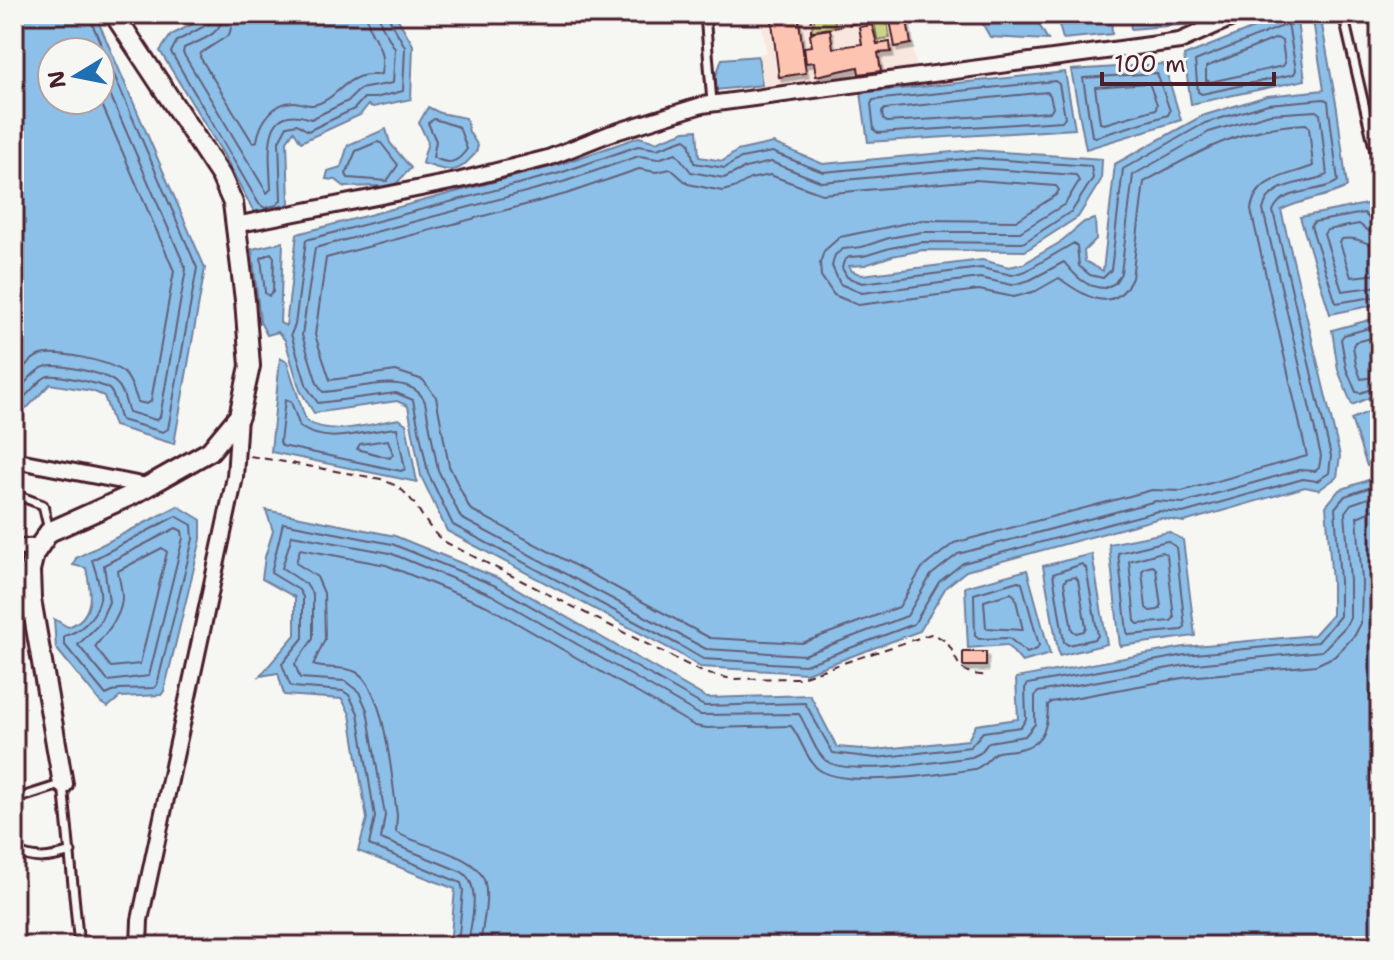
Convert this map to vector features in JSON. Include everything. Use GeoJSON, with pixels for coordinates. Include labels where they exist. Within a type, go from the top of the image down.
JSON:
{"type":"FeatureCollection","features":[{"type":"Feature","properties":{"kind":"main road"},"geometry":{"type":"LineString","coordinates":[[63,784],[22,602],[30,570],[44,539],[210,451],[239,416],[250,366],[233,203],[221,176],[114,14]]}},
{"type":"Feature","properties":{"kind":"street"},"geometry":{"type":"LineString","coordinates":[[235,225],[461,180],[548,158],[609,134],[712,103],[1180,41],[1241,14]]}},
{"type":"Feature","properties":{"kind":"street"},"geometry":{"type":"LineString","coordinates":[[139,946],[140,920],[170,788],[237,454],[239,416]]}},
{"type":"Feature","properties":{"kind":"street"},"geometry":{"type":"LineString","coordinates":[[14,460],[147,486]]}},
{"type":"Feature","properties":{"kind":"street"},"geometry":{"type":"LineString","coordinates":[[14,548],[44,539]]}},
{"type":"Feature","properties":{"kind":"lane"},"geometry":{"type":"LineString","coordinates":[[705,14],[712,103]]}},
{"type":"Feature","properties":{"kind":"lane"},"geometry":{"type":"LineString","coordinates":[[1343,14],[1380,173]]}},
{"type":"Feature","properties":{"kind":"lane"},"geometry":{"type":"LineString","coordinates":[[14,494],[43,505],[44,539]]}},
{"type":"Feature","properties":{"kind":"lane"},"geometry":{"type":"LineString","coordinates":[[14,804],[19,798],[63,784],[79,946]]}},
{"type":"Feature","properties":{"kind":"lane"},"geometry":{"type":"LineString","coordinates":[[14,851],[31,859],[51,858],[71,852]]}},
{"type":"Feature","properties":{"kind":"path"},"geometry":{"type":"LineString","coordinates":[[811,14],[811,32],[860,22],[863,14]]}},
{"type":"Feature","properties":{"kind":"path"},"geometry":{"type":"LineString","coordinates":[[836,14],[841,25]]}},
{"type":"Feature","properties":{"kind":"path"},"geometry":{"type":"LineString","coordinates":[[237,454],[381,479],[399,487],[436,536],[445,542],[704,673],[732,679],[798,678],[931,634],[949,643],[962,668],[970,673],[988,676]]}},
{"type":"Feature","properties":{"kind":"shaded area"},"geometry":{"type":"Polygon","coordinates":[[[760,14],[907,14],[916,65],[900,74],[765,89],[758,55],[766,52],[760,14]]]}},
{"type":"Feature","properties":{"kind":"green space"},"geometry":{"type":"Polygon","coordinates":[[[816,14],[832,14],[834,27],[811,31],[816,14]]]}},
{"type":"Feature","properties":{"kind":"green space"},"geometry":{"type":"Polygon","coordinates":[[[886,16],[890,38],[877,40],[874,19],[886,16]]]}},
{"type":"Feature","properties":{"kind":"water"},"geometry":{"type":"Polygon","coordinates":[[[14,14],[95,14],[105,36],[36,36],[36,116],[116,116],[116,62],[205,268],[174,444],[114,426],[104,396],[92,391],[50,384],[28,407],[14,413],[14,14]]]}},
{"type":"Feature","properties":{"kind":"water"},"geometry":{"type":"Polygon","coordinates":[[[212,14],[395,14],[413,45],[411,99],[373,107],[368,105],[360,115],[301,142],[294,131],[287,141],[289,203],[282,212],[263,217],[253,210],[222,152],[160,51],[171,35],[212,14]]]}},
{"type":"Feature","properties":{"kind":"water"},"geometry":{"type":"Polygon","coordinates":[[[977,14],[1033,14],[1048,40],[990,37],[977,14]]]}},
{"type":"Feature","properties":{"kind":"water"},"geometry":{"type":"Polygon","coordinates":[[[1056,14],[1111,14],[1112,34],[1063,39],[1056,14]]]}},
{"type":"Feature","properties":{"kind":"water"},"geometry":{"type":"Polygon","coordinates":[[[1129,14],[1189,14],[1191,24],[1131,29],[1129,14]]]}},
{"type":"Feature","properties":{"kind":"water"},"geometry":{"type":"Polygon","coordinates":[[[1289,14],[1296,14],[1305,80],[1191,104],[1184,56],[1289,14]]]}},
{"type":"Feature","properties":{"kind":"water"},"geometry":{"type":"Polygon","coordinates":[[[1312,14],[1320,14],[1347,187],[1281,210],[1340,456],[1337,477],[1319,490],[1305,487],[1184,522],[1160,518],[966,571],[946,587],[920,631],[806,673],[700,667],[447,531],[421,476],[408,406],[397,401],[314,413],[300,390],[285,340],[278,332],[267,335],[260,322],[252,249],[283,242],[280,323],[286,326],[297,234],[558,165],[639,137],[656,142],[685,131],[697,130],[699,157],[723,161],[737,151],[773,143],[823,164],[975,150],[1102,159],[1101,180],[1078,217],[1025,251],[923,250],[865,265],[849,266],[852,271],[862,275],[982,260],[1009,267],[1023,264],[1059,243],[1084,222],[1095,219],[1096,239],[1084,251],[1085,261],[1103,271],[1115,164],[1202,116],[1267,96],[1324,90],[1312,14]]]}},
{"type":"Feature","properties":{"kind":"water"},"geometry":{"type":"Polygon","coordinates":[[[758,56],[762,85],[716,90],[716,76],[722,59],[758,56]]]}},
{"type":"Feature","properties":{"kind":"water"},"geometry":{"type":"Polygon","coordinates":[[[1164,64],[1181,120],[1086,149],[1071,70],[1164,64]]]}},
{"type":"Feature","properties":{"kind":"water"},"geometry":{"type":"Polygon","coordinates":[[[1065,72],[1075,129],[868,142],[861,93],[1065,72]]]}},
{"type":"Feature","properties":{"kind":"water"},"geometry":{"type":"Polygon","coordinates":[[[428,107],[440,113],[466,118],[469,132],[478,146],[462,167],[446,170],[422,163],[428,142],[419,123],[428,107]]]}},
{"type":"Feature","properties":{"kind":"water"},"geometry":{"type":"Polygon","coordinates":[[[386,129],[390,143],[411,168],[390,190],[378,186],[345,187],[336,180],[326,179],[328,171],[341,167],[348,145],[386,129]]]}},
{"type":"Feature","properties":{"kind":"water"},"geometry":{"type":"Polygon","coordinates":[[[1372,203],[1380,226],[1380,304],[1330,314],[1300,217],[1372,203]]]}},
{"type":"Feature","properties":{"kind":"water"},"geometry":{"type":"Polygon","coordinates":[[[1380,317],[1380,393],[1352,405],[1338,370],[1332,330],[1380,317]]]}},
{"type":"Feature","properties":{"kind":"water"},"geometry":{"type":"Polygon","coordinates":[[[280,358],[287,362],[306,421],[340,429],[399,419],[406,424],[417,482],[271,452],[280,358]]]}},
{"type":"Feature","properties":{"kind":"water"},"geometry":{"type":"Polygon","coordinates":[[[1380,407],[1380,461],[1367,466],[1351,419],[1380,407]]]}},
{"type":"Feature","properties":{"kind":"water"},"geometry":{"type":"Polygon","coordinates":[[[1380,476],[1380,946],[450,946],[455,889],[358,851],[367,819],[350,714],[342,699],[284,695],[278,673],[260,676],[295,635],[295,597],[262,579],[273,531],[266,510],[395,536],[500,579],[707,698],[810,695],[837,747],[875,750],[968,740],[976,725],[1018,719],[1016,678],[1184,647],[1314,635],[1332,615],[1326,506],[1339,490],[1380,476]]]}},
{"type":"Feature","properties":{"kind":"water"},"geometry":{"type":"Polygon","coordinates":[[[178,506],[201,520],[201,539],[164,691],[161,695],[120,697],[108,707],[101,703],[56,648],[54,619],[68,627],[83,617],[87,610],[90,594],[86,568],[73,565],[76,558],[178,506]]]}},
{"type":"Feature","properties":{"kind":"water"},"geometry":{"type":"Polygon","coordinates":[[[1169,532],[1183,540],[1195,636],[1120,646],[1109,544],[1169,532]]]}},
{"type":"Feature","properties":{"kind":"water"},"geometry":{"type":"Polygon","coordinates":[[[1092,554],[1107,644],[1059,656],[1043,566],[1092,554]]]}},
{"type":"Feature","properties":{"kind":"water"},"geometry":{"type":"Polygon","coordinates":[[[1027,570],[1050,654],[1022,662],[1007,645],[968,648],[965,587],[1027,570]]]}},
{"type":"Feature","properties":{"kind":"building"},"geometry":{"type":"Polygon","coordinates":[[[771,14],[798,14],[806,73],[779,77],[771,14]]]}},
{"type":"Feature","properties":{"kind":"building"},"geometry":{"type":"Polygon","coordinates":[[[906,14],[911,44],[895,47],[889,15],[906,14]]]}},
{"type":"Feature","properties":{"kind":"building"},"geometry":{"type":"Polygon","coordinates":[[[872,25],[877,44],[890,42],[891,52],[878,53],[881,71],[859,74],[858,67],[816,76],[814,62],[806,63],[804,47],[812,46],[810,35],[830,29],[833,48],[862,44],[859,27],[872,25]]]}},
{"type":"Feature","properties":{"kind":"building"},"geometry":{"type":"Polygon","coordinates":[[[963,652],[986,652],[986,666],[963,666],[963,652]]]}}]}
